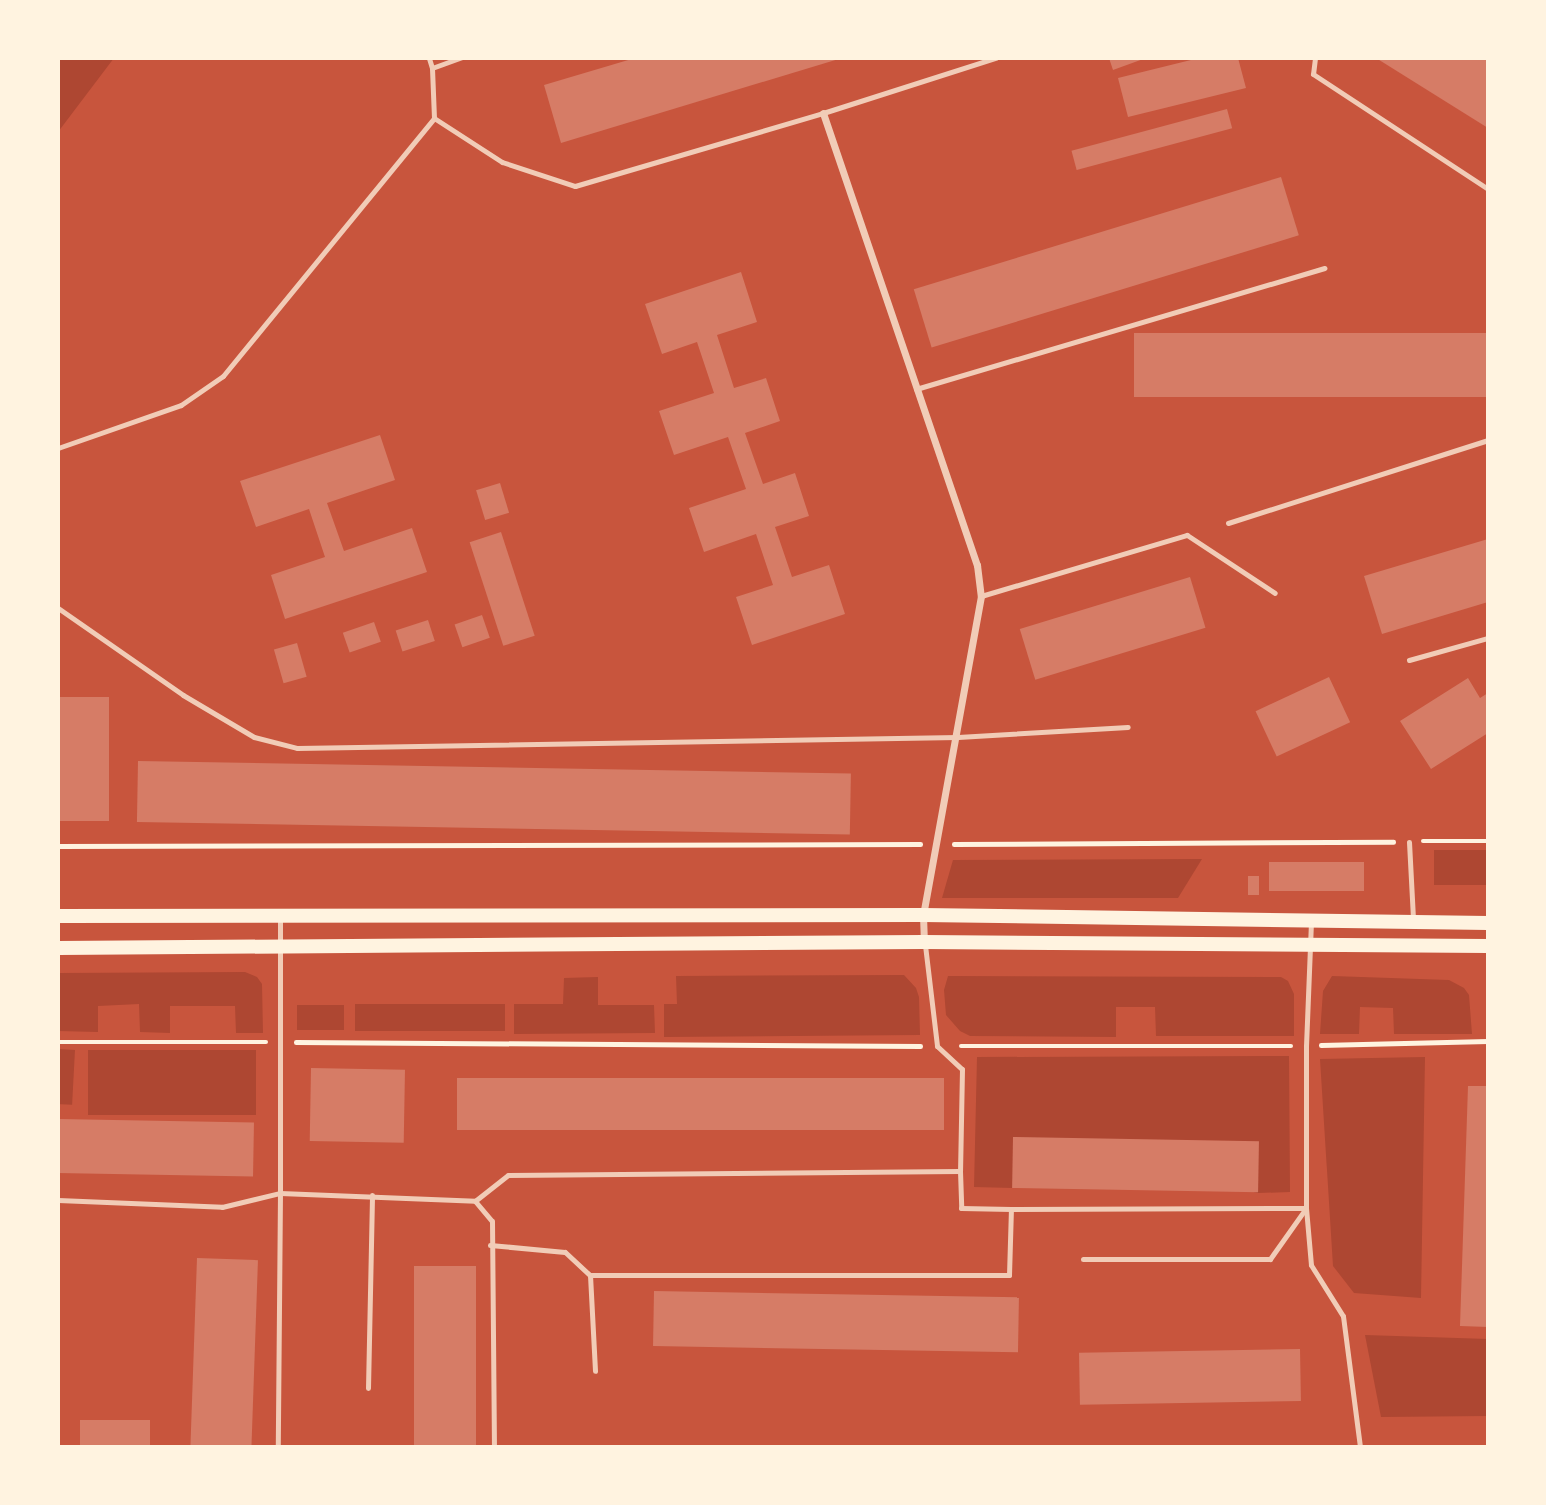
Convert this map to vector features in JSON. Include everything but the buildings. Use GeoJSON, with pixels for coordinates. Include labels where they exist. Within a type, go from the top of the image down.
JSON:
{"type":"FeatureCollection","features":[{"type":"Feature","properties":{"kind":"main road"},"geometry":{"type":"LineString","coordinates":[[58,916],[923,915],[1488,923]]}},
{"type":"Feature","properties":{"kind":"main road"},"geometry":{"type":"LineString","coordinates":[[58,948],[924,942],[1488,946]]}},
{"type":"Feature","properties":{"kind":"street"},"geometry":{"type":"LineString","coordinates":[[824,113],[978,565],[981,596],[958,737],[923,915],[924,942]]}},
{"type":"Feature","properties":{"kind":"lane"},"geometry":{"type":"LineString","coordinates":[[58,448],[181,405],[223,376],[434,118],[432,68],[429,58]]}},
{"type":"Feature","properties":{"kind":"lane"},"geometry":{"type":"LineString","coordinates":[[432,68],[460,58]]}},
{"type":"Feature","properties":{"kind":"lane"},"geometry":{"type":"LineString","coordinates":[[434,118],[502,162],[575,186],[824,113],[995,58]]}},
{"type":"Feature","properties":{"kind":"lane"},"geometry":{"type":"LineString","coordinates":[[1315,58],[1313,74],[1488,189]]}},
{"type":"Feature","properties":{"kind":"lane"},"geometry":{"type":"LineString","coordinates":[[916,389],[1324,268]]}},
{"type":"Feature","properties":{"kind":"lane"},"geometry":{"type":"LineString","coordinates":[[1228,523],[1488,440]]}},
{"type":"Feature","properties":{"kind":"lane"},"geometry":{"type":"LineString","coordinates":[[981,596],[1187,536],[1275,593]]}},
{"type":"Feature","properties":{"kind":"lane"},"geometry":{"type":"LineString","coordinates":[[58,608],[183,695],[254,737],[297,748],[958,737],[1128,727]]}},
{"type":"Feature","properties":{"kind":"lane"},"geometry":{"type":"LineString","coordinates":[[1409,660],[1488,638]]}},
{"type":"Feature","properties":{"kind":"lane"},"geometry":{"type":"LineString","coordinates":[[1409,842],[1413,922]]}},
{"type":"Feature","properties":{"kind":"lane"},"geometry":{"type":"LineString","coordinates":[[278,1447],[280,916]]}},
{"type":"Feature","properties":{"kind":"lane"},"geometry":{"type":"LineString","coordinates":[[1311,920],[1306,1046],[1306,1208],[1311,1265],[1343,1315],[1360,1447]]}},
{"type":"Feature","properties":{"kind":"lane"},"geometry":{"type":"LineString","coordinates":[[924,942],[937,1046],[962,1069],[961,1208],[1306,1208]]}},
{"type":"Feature","properties":{"kind":"lane"},"geometry":{"type":"LineString","coordinates":[[58,1200],[222,1207],[280,1193],[475,1201],[508,1175],[960,1171]]}},
{"type":"Feature","properties":{"kind":"lane"},"geometry":{"type":"LineString","coordinates":[[368,1388],[372,1195]]}},
{"type":"Feature","properties":{"kind":"lane"},"geometry":{"type":"LineString","coordinates":[[475,1201],[492,1221],[490,1245],[494,1447]]}},
{"type":"Feature","properties":{"kind":"lane"},"geometry":{"type":"LineString","coordinates":[[1083,1259],[1270,1259],[1306,1208]]}},
{"type":"Feature","properties":{"kind":"lane"},"geometry":{"type":"LineString","coordinates":[[490,1245],[565,1252],[590,1275],[1009,1275],[1011,1209]]}},
{"type":"Feature","properties":{"kind":"lane"},"geometry":{"type":"LineString","coordinates":[[590,1275],[595,1371]]}},
{"type":"Feature","properties":{"kind":"path"},"geometry":{"type":"LineString","coordinates":[[58,846],[1488,841]]}},
{"type":"Feature","properties":{"kind":"path"},"geometry":{"type":"LineString","coordinates":[[58,1042],[1306,1046],[1488,1041]]}},
{"type":"Feature","properties":{"kind":"shaded area"},"geometry":{"type":"Polygon","coordinates":[[[58,58],[114,58],[58,132],[58,58]]]}},
{"type":"Feature","properties":{"kind":"shaded area"},"geometry":{"type":"Polygon","coordinates":[[[1434,850],[1488,850],[1488,885],[1434,885],[1434,850]]]}},
{"type":"Feature","properties":{"kind":"shaded area"},"geometry":{"type":"Polygon","coordinates":[[[1202,859],[1178,898],[942,898],[953,860],[1202,859]]]}},
{"type":"Feature","properties":{"kind":"shaded area"},"geometry":{"type":"Polygon","coordinates":[[[245,972],[257,977],[262,984],[263,1033],[236,1033],[235,1006],[170,1006],[170,1033],[140,1032],[139,1004],[98,1006],[98,1032],[58,1031],[58,973],[245,972]]]}},
{"type":"Feature","properties":{"kind":"shaded area"},"geometry":{"type":"Polygon","coordinates":[[[904,975],[916,988],[919,997],[920,1035],[664,1037],[664,1004],[677,1004],[676,976],[904,975]]]}},
{"type":"Feature","properties":{"kind":"shaded area"},"geometry":{"type":"Polygon","coordinates":[[[948,976],[1281,977],[1288,981],[1294,994],[1294,1036],[1156,1036],[1155,1007],[1116,1007],[1116,1037],[970,1036],[960,1031],[946,1015],[944,990],[948,976]]]}},
{"type":"Feature","properties":{"kind":"shaded area"},"geometry":{"type":"Polygon","coordinates":[[[1332,976],[1449,980],[1464,988],[1469,995],[1472,1034],[1394,1034],[1393,1008],[1360,1007],[1359,1034],[1320,1034],[1323,991],[1332,976]]]}},
{"type":"Feature","properties":{"kind":"shaded area"},"geometry":{"type":"Polygon","coordinates":[[[598,977],[598,1005],[654,1005],[655,1033],[514,1034],[514,1004],[563,1004],[564,978],[598,977]]]}},
{"type":"Feature","properties":{"kind":"shaded area"},"geometry":{"type":"Polygon","coordinates":[[[355,1004],[505,1004],[505,1031],[355,1031],[355,1004]]]}},
{"type":"Feature","properties":{"kind":"shaded area"},"geometry":{"type":"Polygon","coordinates":[[[297,1005],[344,1005],[344,1030],[297,1030],[297,1005]]]}},
{"type":"Feature","properties":{"kind":"shaded area"},"geometry":{"type":"Polygon","coordinates":[[[58,1049],[75,1050],[72,1105],[58,1104],[58,1049]]]}},
{"type":"Feature","properties":{"kind":"shaded area"},"geometry":{"type":"Polygon","coordinates":[[[88,1050],[256,1050],[256,1115],[88,1115],[88,1050]]]}},
{"type":"Feature","properties":{"kind":"shaded area"},"geometry":{"type":"Polygon","coordinates":[[[1289,1056],[1290,1192],[1258,1193],[1013,1138],[1013,1188],[974,1187],[977,1057],[1289,1056]]]}},
{"type":"Feature","properties":{"kind":"shaded area"},"geometry":{"type":"Polygon","coordinates":[[[1425,1057],[1421,1298],[1354,1293],[1333,1266],[1320,1059],[1425,1057]]]}},
{"type":"Feature","properties":{"kind":"shaded area"},"geometry":{"type":"Polygon","coordinates":[[[1365,1335],[1488,1339],[1488,1416],[1381,1417],[1365,1335]]]}}]}
